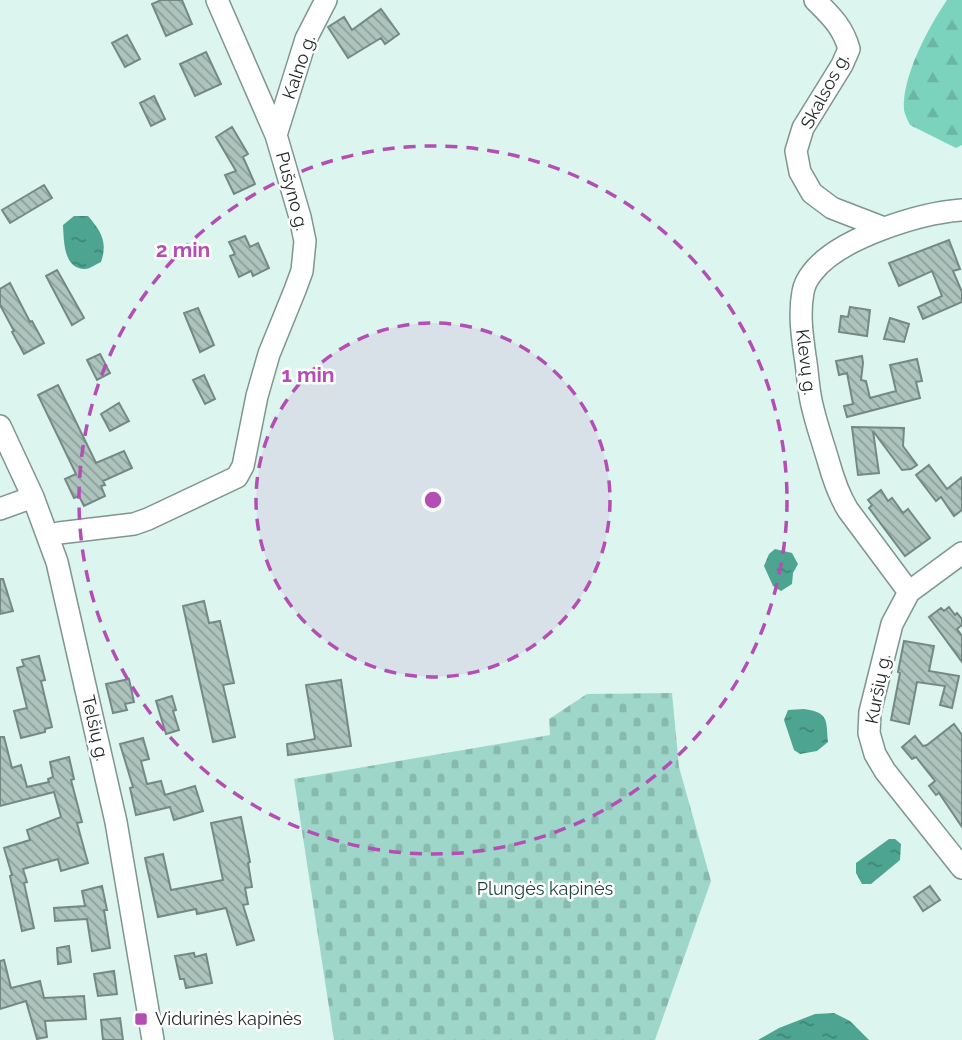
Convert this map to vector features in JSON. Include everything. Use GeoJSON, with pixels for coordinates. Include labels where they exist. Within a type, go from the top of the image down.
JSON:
{"type":"FeatureCollection","features":[{"type":"Feature","properties":{"kind":"street","name":"Pušyno g."},"geometry":{"type":"LineString","coordinates":[[48,536],[134,524],[237,477],[243,466],[257,396],[269,354],[302,271],[305,241],[276,135],[217,0]]}},
{"type":"Feature","properties":{"kind":"street","name":"Kalno g."},"geometry":{"type":"LineString","coordinates":[[276,135],[306,39],[326,0]]}},
{"type":"Feature","properties":{"kind":"street","name":"Skalsos g."},"geometry":{"type":"LineString","coordinates":[[815,0],[845,34],[849,50],[803,128],[796,151],[800,172],[812,193],[832,208],[884,228]]}},
{"type":"Feature","properties":{"kind":"street","name":"Klevų g."},"geometry":{"type":"LineString","coordinates":[[909,592],[840,498],[812,407],[801,321],[803,289],[822,262],[863,237],[884,228],[947,211],[962,210]]}},
{"type":"Feature","properties":{"kind":"street","name":"Telšių g."},"geometry":{"type":"LineString","coordinates":[[0,426],[33,497],[57,562],[116,822],[153,1040]]}},
{"type":"Feature","properties":{"kind":"street"},"geometry":{"type":"LineString","coordinates":[[0,509],[33,497]]}},
{"type":"Feature","properties":{"kind":"street","name":"Kuršių g."},"geometry":{"type":"LineString","coordinates":[[962,553],[909,592],[892,624],[870,712],[869,733],[875,754],[885,771],[962,867]]}},
{"type":"Feature","properties":{"kind":"green space"},"geometry":{"type":"Polygon","coordinates":[[[947,0],[962,0],[962,145],[956,148],[910,125],[904,110],[904,97],[912,68],[932,24],[947,0]]]}},
{"type":"Feature","properties":{"kind":"green space","name":"Plungės kapinės"},"geometry":{"type":"Polygon","coordinates":[[[672,693],[679,767],[711,881],[655,1040],[334,1040],[294,779],[550,735],[549,719],[587,694],[672,693]]]}},
{"type":"Feature","properties":{"kind":"water"},"geometry":{"type":"Polygon","coordinates":[[[74,216],[88,216],[100,232],[103,243],[101,262],[87,269],[72,264],[66,253],[63,225],[74,216]]]}},
{"type":"Feature","properties":{"kind":"water"},"geometry":{"type":"Polygon","coordinates":[[[775,549],[792,553],[798,564],[793,573],[792,584],[781,591],[773,586],[764,566],[769,554],[775,549]]]}},
{"type":"Feature","properties":{"kind":"water"},"geometry":{"type":"Polygon","coordinates":[[[804,709],[825,718],[828,742],[817,751],[800,754],[794,750],[784,720],[788,710],[804,709]]]}},
{"type":"Feature","properties":{"kind":"water"},"geometry":{"type":"Polygon","coordinates":[[[889,839],[895,839],[901,844],[900,860],[871,884],[862,884],[856,873],[856,863],[889,839]]]}},
{"type":"Feature","properties":{"kind":"water"},"geometry":{"type":"Polygon","coordinates":[[[834,1013],[850,1021],[869,1040],[758,1040],[779,1028],[815,1014],[834,1013]]]}},
{"type":"Feature","properties":{"kind":"building"},"geometry":{"type":"Polygon","coordinates":[[[161,0],[182,0],[192,24],[166,36],[152,4],[161,0]]]}},
{"type":"Feature","properties":{"kind":"building"},"geometry":{"type":"Polygon","coordinates":[[[381,9],[399,34],[385,44],[381,38],[348,58],[328,27],[344,17],[352,30],[381,9]]]}},
{"type":"Feature","properties":{"kind":"building"},"geometry":{"type":"Polygon","coordinates":[[[127,35],[140,59],[125,67],[112,43],[127,35]]]}},
{"type":"Feature","properties":{"kind":"building"},"geometry":{"type":"Polygon","coordinates":[[[206,52],[221,84],[195,96],[180,64],[206,52]]]}},
{"type":"Feature","properties":{"kind":"building"},"geometry":{"type":"Polygon","coordinates":[[[154,96],[165,119],[151,126],[140,103],[154,96]]]}},
{"type":"Feature","properties":{"kind":"building"},"geometry":{"type":"Polygon","coordinates":[[[232,127],[248,154],[243,157],[255,184],[234,194],[225,175],[236,171],[216,137],[232,127]]]}},
{"type":"Feature","properties":{"kind":"building"},"geometry":{"type":"Polygon","coordinates":[[[44,185],[52,198],[10,223],[2,210],[44,185]]]}},
{"type":"Feature","properties":{"kind":"building"},"geometry":{"type":"Polygon","coordinates":[[[245,236],[250,247],[258,243],[269,268],[253,276],[251,271],[239,277],[230,256],[235,254],[229,242],[245,236]]]}},
{"type":"Feature","properties":{"kind":"building"},"geometry":{"type":"Polygon","coordinates":[[[949,240],[960,269],[953,271],[962,292],[962,302],[923,319],[918,307],[942,296],[932,271],[899,286],[889,263],[949,240]]]}},
{"type":"Feature","properties":{"kind":"building"},"geometry":{"type":"Polygon","coordinates":[[[57,270],[84,318],[72,325],[46,276],[57,270]]]}},
{"type":"Feature","properties":{"kind":"building"},"geometry":{"type":"Polygon","coordinates":[[[10,283],[44,343],[24,354],[0,305],[0,289],[10,283]]]}},
{"type":"Feature","properties":{"kind":"building"},"geometry":{"type":"Polygon","coordinates":[[[850,307],[870,310],[867,336],[839,332],[841,316],[848,317],[850,307]]]}},
{"type":"Feature","properties":{"kind":"building"},"geometry":{"type":"Polygon","coordinates":[[[198,308],[214,345],[200,352],[184,313],[198,308]]]}},
{"type":"Feature","properties":{"kind":"building"},"geometry":{"type":"Polygon","coordinates":[[[890,318],[909,324],[904,342],[884,339],[890,318]]]}},
{"type":"Feature","properties":{"kind":"building"},"geometry":{"type":"Polygon","coordinates":[[[100,354],[110,373],[97,380],[87,360],[100,354]]]}},
{"type":"Feature","properties":{"kind":"building"},"geometry":{"type":"Polygon","coordinates":[[[862,356],[861,380],[866,381],[870,398],[896,391],[890,365],[917,359],[922,381],[916,382],[920,398],[847,417],[844,406],[853,404],[847,373],[839,375],[836,361],[862,356]]]}},
{"type":"Feature","properties":{"kind":"building"},"geometry":{"type":"Polygon","coordinates":[[[204,375],[215,399],[205,404],[193,380],[204,375]]]}},
{"type":"Feature","properties":{"kind":"building"},"geometry":{"type":"Polygon","coordinates":[[[58,385],[96,463],[124,451],[132,468],[103,481],[105,485],[101,486],[105,496],[84,506],[79,496],[74,498],[65,479],[76,474],[38,395],[58,385]]]}},
{"type":"Feature","properties":{"kind":"building"},"geometry":{"type":"Polygon","coordinates":[[[119,403],[129,421],[110,431],[101,414],[119,403]]]}},
{"type":"Feature","properties":{"kind":"building"},"geometry":{"type":"Polygon","coordinates":[[[852,427],[904,428],[903,446],[917,465],[902,470],[873,431],[879,473],[858,475],[852,427]]]}},
{"type":"Feature","properties":{"kind":"building"},"geometry":{"type":"Polygon","coordinates":[[[929,465],[947,489],[962,477],[962,510],[954,516],[941,497],[936,501],[916,475],[929,465]]]}},
{"type":"Feature","properties":{"kind":"building"},"geometry":{"type":"Polygon","coordinates":[[[881,490],[888,501],[892,498],[903,513],[908,509],[930,538],[905,556],[869,508],[872,505],[868,500],[881,490]]]}},
{"type":"Feature","properties":{"kind":"building"},"geometry":{"type":"Polygon","coordinates":[[[0,579],[3,579],[13,611],[0,614],[0,579]]]}},
{"type":"Feature","properties":{"kind":"building"},"geometry":{"type":"Polygon","coordinates":[[[204,601],[209,623],[220,621],[234,683],[223,685],[235,737],[213,742],[183,606],[204,601]]]}},
{"type":"Feature","properties":{"kind":"building"},"geometry":{"type":"Polygon","coordinates":[[[949,607],[962,619],[962,625],[957,629],[962,636],[962,662],[929,617],[941,608],[944,611],[949,607]]]}},
{"type":"Feature","properties":{"kind":"building"},"geometry":{"type":"Polygon","coordinates":[[[904,641],[934,646],[929,671],[959,676],[952,708],[940,705],[945,686],[917,682],[909,724],[891,720],[904,641]]]}},
{"type":"Feature","properties":{"kind":"building"},"geometry":{"type":"Polygon","coordinates":[[[39,656],[45,680],[41,681],[52,727],[45,729],[45,732],[21,738],[14,711],[27,708],[17,668],[24,666],[22,660],[39,656]]]}},
{"type":"Feature","properties":{"kind":"building"},"geometry":{"type":"Polygon","coordinates":[[[129,679],[134,702],[125,704],[127,710],[113,713],[106,684],[129,679]]]}},
{"type":"Feature","properties":{"kind":"building"},"geometry":{"type":"Polygon","coordinates":[[[341,680],[351,746],[288,755],[287,744],[315,739],[306,685],[341,680]]]}},
{"type":"Feature","properties":{"kind":"building"},"geometry":{"type":"Polygon","coordinates":[[[172,696],[179,730],[166,734],[156,701],[172,696]]]}},
{"type":"Feature","properties":{"kind":"building"},"geometry":{"type":"Polygon","coordinates":[[[954,724],[962,735],[962,827],[939,793],[936,795],[929,786],[935,781],[916,757],[912,759],[902,747],[915,736],[923,746],[927,745],[954,724]]]}},
{"type":"Feature","properties":{"kind":"building"},"geometry":{"type":"Polygon","coordinates":[[[0,737],[4,737],[12,768],[21,765],[27,787],[49,782],[48,779],[53,777],[50,762],[69,757],[74,779],[71,780],[82,822],[77,823],[88,863],[61,871],[58,859],[23,869],[34,928],[22,931],[4,848],[30,840],[27,830],[61,817],[54,792],[0,806],[0,737]]]}},
{"type":"Feature","properties":{"kind":"building"},"geometry":{"type":"Polygon","coordinates":[[[143,738],[149,759],[141,761],[147,784],[161,781],[165,795],[195,786],[203,811],[174,820],[170,807],[136,815],[130,788],[133,787],[120,744],[143,738]]]}},
{"type":"Feature","properties":{"kind":"building"},"geometry":{"type":"Polygon","coordinates":[[[241,817],[252,887],[245,888],[248,904],[243,905],[254,940],[237,945],[226,908],[197,914],[196,909],[158,917],[145,858],[163,854],[171,890],[223,880],[211,823],[241,817]]]}},
{"type":"Feature","properties":{"kind":"building"},"geometry":{"type":"Polygon","coordinates":[[[102,886],[110,948],[92,951],[87,919],[55,921],[54,908],[85,906],[82,891],[102,886]]]}},
{"type":"Feature","properties":{"kind":"building"},"geometry":{"type":"Polygon","coordinates":[[[930,886],[940,900],[923,911],[914,897],[930,886]]]}},
{"type":"Feature","properties":{"kind":"building"},"geometry":{"type":"Polygon","coordinates":[[[69,946],[71,962],[58,964],[57,948],[69,946]]]}},
{"type":"Feature","properties":{"kind":"building"},"geometry":{"type":"Polygon","coordinates":[[[194,953],[195,957],[206,954],[212,983],[186,988],[184,979],[180,979],[175,956],[194,953]]]}},
{"type":"Feature","properties":{"kind":"building"},"geometry":{"type":"Polygon","coordinates":[[[4,960],[11,988],[40,981],[44,998],[84,996],[86,1019],[45,1021],[47,1037],[37,1039],[26,1001],[0,1009],[0,961],[4,960]]]}},
{"type":"Feature","properties":{"kind":"building"},"geometry":{"type":"Polygon","coordinates":[[[114,971],[117,994],[98,996],[94,974],[114,971]]]}},
{"type":"Feature","properties":{"kind":"building"},"geometry":{"type":"Polygon","coordinates":[[[120,1018],[123,1040],[103,1040],[101,1020],[120,1018]]]}},
{"type":"Feature","properties":{"kind":"place","name":"Vidurinės kapinės"},"geometry":{"type":"Point","coordinates":[141,1019]}}]}
